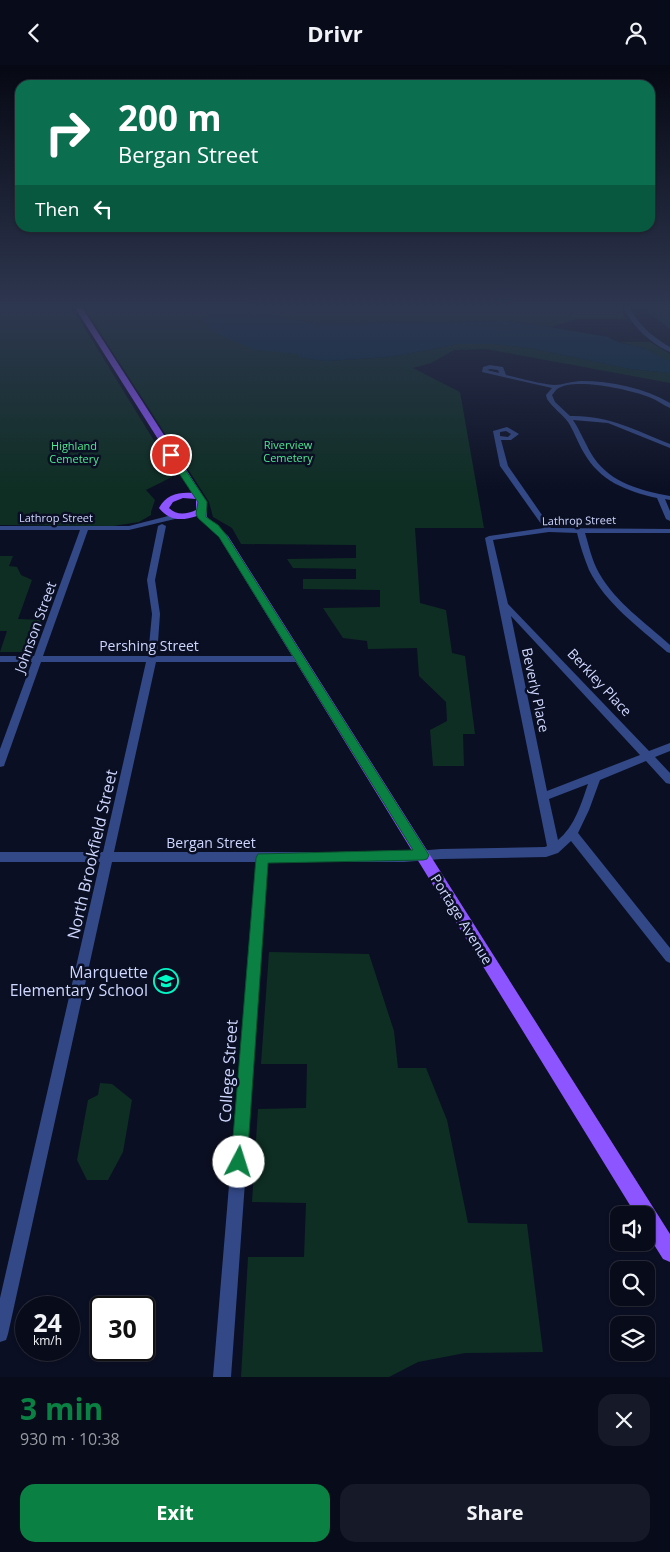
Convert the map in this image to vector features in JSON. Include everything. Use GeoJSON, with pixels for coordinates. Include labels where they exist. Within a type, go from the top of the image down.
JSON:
{"type":"FeatureCollection","features":[{"type":"Feature","properties":{"kind":"main road"},"geometry":{"type":"LineString","coordinates":[[116,367],[203,505],[201,511],[178,516]]}},
{"type":"Feature","properties":{"kind":"main road"},"geometry":{"type":"LineString","coordinates":[[178,496],[182,488],[181,471]]}},
{"type":"Feature","properties":{"kind":"main road"},"geometry":{"type":"LineString","coordinates":[[198,497],[178,496],[167,501],[164,508],[167,513],[223,536]]}},
{"type":"Feature","properties":{"kind":"main road","name":"Portage Avenue"},"geometry":{"type":"LineString","coordinates":[[201,511],[202,518],[215,527],[223,536],[670,1252]]}},
{"type":"Feature","properties":{"kind":"street"},"geometry":{"type":"LineString","coordinates":[[503,376],[556,387],[574,383],[593,383],[644,393],[670,406]]}},
{"type":"Feature","properties":{"kind":"street"},"geometry":{"type":"LineString","coordinates":[[556,387],[550,392],[550,399],[568,418],[592,462],[604,473],[630,487],[660,497],[670,498]]}},
{"type":"Feature","properties":{"kind":"street"},"geometry":{"type":"LineString","coordinates":[[568,418],[592,417],[612,421],[670,446]]}},
{"type":"Feature","properties":{"kind":"street"},"geometry":{"type":"LineString","coordinates":[[497,437],[504,465],[549,530]]}},
{"type":"Feature","properties":{"kind":"street"},"geometry":{"type":"LineString","coordinates":[[660,497],[670,519]]}},
{"type":"Feature","properties":{"kind":"street","name":"Lathrop Street"},"geometry":{"type":"LineString","coordinates":[[111,528],[140,523],[164,508]]}},
{"type":"Feature","properties":{"kind":"street","name":"Lathrop Street"},"geometry":{"type":"LineString","coordinates":[[0,528],[85,529],[129,527],[178,516]]}},
{"type":"Feature","properties":{"kind":"street","name":"North Brookfield Street"},"geometry":{"type":"LineString","coordinates":[[0,1335],[152,659],[156,625],[152,574],[162,526]]}},
{"type":"Feature","properties":{"kind":"street","name":"Johnson Street"},"geometry":{"type":"LineString","coordinates":[[0,763],[85,529]]}},
{"type":"Feature","properties":{"kind":"street","name":"Lathrop Street"},"geometry":{"type":"LineString","coordinates":[[489,538],[549,530],[670,531]]}},
{"type":"Feature","properties":{"kind":"street"},"geometry":{"type":"LineString","coordinates":[[580,530],[592,566],[599,579],[616,600],[670,650]]}},
{"type":"Feature","properties":{"kind":"street","name":"Beverly Place"},"geometry":{"type":"LineString","coordinates":[[489,538],[494,566],[506,605],[509,634],[554,849]]}},
{"type":"Feature","properties":{"kind":"street","name":"Berkley Place"},"geometry":{"type":"LineString","coordinates":[[506,605],[670,779]]}},
{"type":"Feature","properties":{"kind":"street","name":"Pershing Street"},"geometry":{"type":"LineString","coordinates":[[0,659],[299,659]]}},
{"type":"Feature","properties":{"kind":"street"},"geometry":{"type":"LineString","coordinates":[[543,797],[670,747]]}},
{"type":"Feature","properties":{"kind":"street"},"geometry":{"type":"LineString","coordinates":[[554,849],[572,834],[596,777]]}},
{"type":"Feature","properties":{"kind":"street"},"geometry":{"type":"LineString","coordinates":[[572,834],[670,957]]}},
{"type":"Feature","properties":{"kind":"street","name":"Bergan Street"},"geometry":{"type":"LineString","coordinates":[[0,857],[262,858],[538,853],[554,849]]}},
{"type":"Feature","properties":{"kind":"street","name":"College Street"},"geometry":{"type":"LineString","coordinates":[[222,1377],[262,858]]}},
{"type":"Feature","properties":{"kind":"green space","name":"Highland Cemetery"},"geometry":{"type":"Polygon","coordinates":[[[0,367],[109,367],[174,473],[172,477],[146,490],[155,500],[151,515],[139,522],[113,526],[0,525],[0,367]]]}},
{"type":"Feature","properties":{"kind":"green space","name":"Riverview Cemetery"},"geometry":{"type":"Polygon","coordinates":[[[122,367],[416,367],[413,368],[460,392],[484,528],[415,528],[420,603],[446,610],[452,653],[465,656],[475,734],[463,734],[464,766],[433,766],[430,730],[447,721],[446,702],[419,676],[417,648],[368,649],[367,641],[343,638],[323,608],[380,607],[380,590],[303,589],[303,579],[356,579],[356,569],[293,568],[287,559],[356,558],[356,545],[241,544],[232,528],[213,517],[209,502],[122,367]]]}},
{"type":"Feature","properties":{"kind":"green space","name":"Riverview Cemetery"},"geometry":{"type":"Polygon","coordinates":[[[585,367],[622,367],[670,373],[670,383],[585,367]]]}},
{"type":"Feature","properties":{"kind":"green space"},"geometry":{"type":"Polygon","coordinates":[[[0,556],[13,556],[9,566],[17,567],[21,575],[32,580],[18,619],[42,620],[29,652],[0,652],[7,631],[0,631],[0,556]]]}},
{"type":"Feature","properties":{"kind":"green space"},"geometry":{"type":"Polygon","coordinates":[[[269,952],[369,954],[394,1031],[398,1068],[426,1068],[447,1120],[468,1223],[527,1224],[543,1352],[465,1353],[418,1362],[389,1377],[241,1377],[248,1257],[304,1257],[306,1203],[252,1202],[258,1109],[306,1108],[307,1064],[261,1064],[269,952]]]}},
{"type":"Feature","properties":{"kind":"green space"},"geometry":{"type":"Polygon","coordinates":[[[100,1083],[112,1084],[132,1100],[123,1152],[108,1180],[87,1180],[77,1160],[88,1100],[98,1095],[100,1083]]]}},
{"type":"Feature","properties":{"kind":"water"},"geometry":{"type":"Polygon","coordinates":[[[622,367],[670,367],[670,373],[622,367]]]}},
{"type":"Feature","properties":{"kind":"place","name":"Marquette Elementary School"},"geometry":{"type":"Point","coordinates":[166,981]}},
{"type":"Feature","properties":{"kind":"route"},"geometry":{"type":"LineString","coordinates":[[171,455],[202,502],[202,518],[215,527],[223,536],[423,855],[404,857],[262,858],[239,1162]]}}]}
